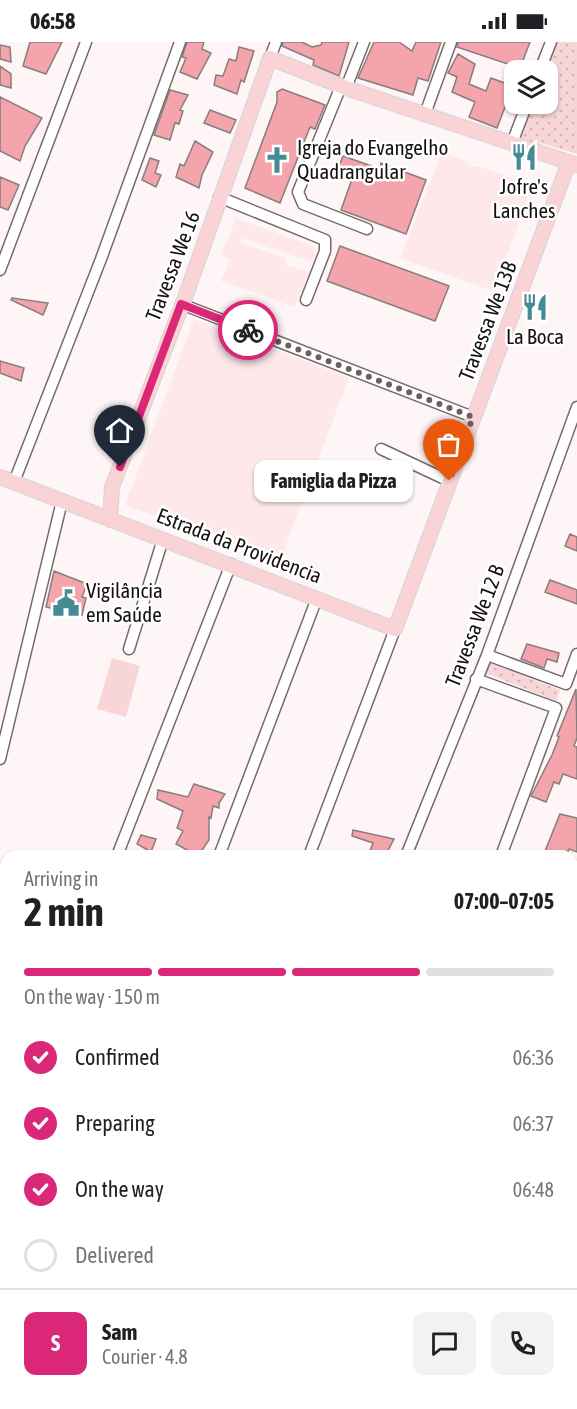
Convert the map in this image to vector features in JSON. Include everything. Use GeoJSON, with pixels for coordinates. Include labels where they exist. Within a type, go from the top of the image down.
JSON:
{"type":"FeatureCollection","features":[{"type":"Feature","properties":{"kind":"main road"},"geometry":{"type":"LineString","coordinates":[[270,58],[344,87],[573,164]]}},
{"type":"Feature","properties":{"kind":"main road","name":"Travessa We 16"},"geometry":{"type":"LineString","coordinates":[[112,487],[270,58]]}},
{"type":"Feature","properties":{"kind":"main road","name":"Travessa We 13B"},"geometry":{"type":"LineString","coordinates":[[395,629],[473,417],[573,164]]}},
{"type":"Feature","properties":{"kind":"main road","name":"Estrada da Providencia"},"geometry":{"type":"LineString","coordinates":[[0,477],[395,629]]}},
{"type":"Feature","properties":{"kind":"main road"},"geometry":{"type":"LineString","coordinates":[[83,509],[96,504],[112,487]]}},
{"type":"Feature","properties":{"kind":"main road"},"geometry":{"type":"LineString","coordinates":[[110,520],[112,487]]}},
{"type":"Feature","properties":{"kind":"street"},"geometry":{"type":"LineString","coordinates":[[0,270],[86,42]]}},
{"type":"Feature","properties":{"kind":"street"},"geometry":{"type":"LineString","coordinates":[[14,483],[180,42]]}},
{"type":"Feature","properties":{"kind":"street"},"geometry":{"type":"LineString","coordinates":[[270,58],[276,42]]}},
{"type":"Feature","properties":{"kind":"street"},"geometry":{"type":"LineString","coordinates":[[364,42],[298,192],[303,204],[366,229]]}},
{"type":"Feature","properties":{"kind":"street"},"geometry":{"type":"LineString","coordinates":[[425,114],[452,42]]}},
{"type":"Feature","properties":{"kind":"street"},"geometry":{"type":"LineString","coordinates":[[544,60],[550,42]]}},
{"type":"Feature","properties":{"kind":"street"},"geometry":{"type":"LineString","coordinates":[[512,143],[523,114]]}},
{"type":"Feature","properties":{"kind":"street"},"geometry":{"type":"LineString","coordinates":[[219,197],[325,240],[325,251],[306,300]]}},
{"type":"Feature","properties":{"kind":"street"},"geometry":{"type":"LineString","coordinates":[[181,304],[473,417]]}},
{"type":"Feature","properties":{"kind":"street","name":"Travessa We 12 B"},"geometry":{"type":"LineString","coordinates":[[408,850],[487,655],[577,407]]}},
{"type":"Feature","properties":{"kind":"street"},"geometry":{"type":"LineString","coordinates":[[381,449],[449,481]]}},
{"type":"Feature","properties":{"kind":"street"},"geometry":{"type":"LineString","coordinates":[[0,759],[62,501]]}},
{"type":"Feature","properties":{"kind":"street"},"geometry":{"type":"LineString","coordinates":[[129,649],[163,539]]}},
{"type":"Feature","properties":{"kind":"street"},"geometry":{"type":"LineString","coordinates":[[119,850],[231,564]]}},
{"type":"Feature","properties":{"kind":"street"},"geometry":{"type":"LineString","coordinates":[[221,850],[317,598]]}},
{"type":"Feature","properties":{"kind":"street","name":"Travessa We 13B"},"geometry":{"type":"LineString","coordinates":[[311,850],[395,629]]}},
{"type":"Feature","properties":{"kind":"street"},"geometry":{"type":"LineString","coordinates":[[487,655],[566,684],[577,654]]}},
{"type":"Feature","properties":{"kind":"street"},"geometry":{"type":"LineString","coordinates":[[476,679],[556,708],[503,850]]}},
{"type":"Feature","properties":{"kind":"shaded area"},"geometry":{"type":"Polygon","coordinates":[[[558,42],[577,42],[577,154],[541,143],[532,146],[519,140],[530,114],[558,114],[558,60],[551,60],[558,42]]]}},
{"type":"Feature","properties":{"kind":"shaded area"},"geometry":{"type":"Polygon","coordinates":[[[442,152],[471,163],[470,166],[481,167],[533,186],[493,291],[400,258],[442,152]]]}},
{"type":"Feature","properties":{"kind":"shaded area"},"geometry":{"type":"Polygon","coordinates":[[[236,218],[317,248],[312,262],[241,238],[240,242],[285,258],[286,265],[309,272],[295,307],[221,281],[230,259],[221,255],[236,218]]]}},
{"type":"Feature","properties":{"kind":"shaded area"},"geometry":{"type":"Polygon","coordinates":[[[194,319],[349,378],[280,560],[125,505],[194,319]]]}},
{"type":"Feature","properties":{"kind":"shaded area"},"geometry":{"type":"Polygon","coordinates":[[[112,658],[140,666],[126,717],[97,709],[112,658]]]}},
{"type":"Feature","properties":{"kind":"shaded area"},"geometry":{"type":"Polygon","coordinates":[[[487,662],[560,690],[556,701],[483,672],[487,662]]]}},
{"type":"Feature","properties":{"kind":"building"},"geometry":{"type":"Polygon","coordinates":[[[30,42],[62,42],[46,74],[23,66],[30,42]]]}},
{"type":"Feature","properties":{"kind":"building"},"geometry":{"type":"Polygon","coordinates":[[[187,42],[204,42],[202,49],[211,53],[197,79],[180,72],[186,58],[182,57],[187,42]]]}},
{"type":"Feature","properties":{"kind":"building"},"geometry":{"type":"Polygon","coordinates":[[[283,42],[302,42],[312,47],[321,45],[322,42],[349,42],[339,76],[313,65],[314,60],[282,46],[283,42]]]}},
{"type":"Feature","properties":{"kind":"building"},"geometry":{"type":"Polygon","coordinates":[[[374,42],[399,42],[412,51],[416,42],[441,42],[428,81],[418,78],[413,95],[358,78],[374,42]]]}},
{"type":"Feature","properties":{"kind":"building"},"geometry":{"type":"Polygon","coordinates":[[[458,42],[530,42],[523,60],[504,60],[504,63],[457,47],[458,42]]]}},
{"type":"Feature","properties":{"kind":"building"},"geometry":{"type":"Polygon","coordinates":[[[0,45],[10,47],[11,62],[0,59],[0,45]]]}},
{"type":"Feature","properties":{"kind":"building"},"geometry":{"type":"Polygon","coordinates":[[[239,47],[254,51],[244,82],[241,80],[237,94],[214,85],[216,75],[223,76],[229,59],[236,61],[239,47]]]}},
{"type":"Feature","properties":{"kind":"building"},"geometry":{"type":"Polygon","coordinates":[[[458,54],[475,64],[469,84],[486,91],[491,78],[504,83],[504,110],[497,128],[469,117],[475,102],[452,92],[457,77],[448,73],[458,54]]]}},
{"type":"Feature","properties":{"kind":"building"},"geometry":{"type":"Polygon","coordinates":[[[0,66],[11,74],[11,88],[0,85],[0,66]]]}},
{"type":"Feature","properties":{"kind":"building","name":"Igreja do Evangelho Quadrangular"},"geometry":{"type":"Polygon","coordinates":[[[282,89],[325,105],[315,129],[310,127],[280,203],[245,188],[277,102],[277,92],[282,89]]]}},
{"type":"Feature","properties":{"kind":"building"},"geometry":{"type":"Polygon","coordinates":[[[170,90],[188,95],[180,110],[183,111],[179,124],[175,123],[170,140],[154,135],[170,90]]]}},
{"type":"Feature","properties":{"kind":"building"},"geometry":{"type":"Polygon","coordinates":[[[0,97],[42,118],[25,146],[20,161],[0,151],[0,97]]]}},
{"type":"Feature","properties":{"kind":"building"},"geometry":{"type":"Polygon","coordinates":[[[210,110],[236,120],[230,133],[204,123],[210,110]]]}},
{"type":"Feature","properties":{"kind":"building"},"geometry":{"type":"Polygon","coordinates":[[[195,141],[213,152],[202,175],[199,188],[176,177],[180,164],[184,166],[195,141]]]}},
{"type":"Feature","properties":{"kind":"building"},"geometry":{"type":"Polygon","coordinates":[[[343,156],[380,169],[381,163],[426,180],[406,234],[341,210],[352,179],[336,174],[343,156]]]}},
{"type":"Feature","properties":{"kind":"building"},"geometry":{"type":"Polygon","coordinates":[[[150,158],[159,161],[155,173],[161,175],[156,187],[142,180],[150,158]]]}},
{"type":"Feature","properties":{"kind":"building"},"geometry":{"type":"Polygon","coordinates":[[[0,177],[19,185],[8,210],[0,207],[0,177]]]}},
{"type":"Feature","properties":{"kind":"building"},"geometry":{"type":"Polygon","coordinates":[[[340,246],[449,286],[435,321],[327,281],[340,246]]]}},
{"type":"Feature","properties":{"kind":"building"},"geometry":{"type":"Polygon","coordinates":[[[12,298],[48,303],[43,315],[11,300],[12,298]]]}},
{"type":"Feature","properties":{"kind":"building"},"geometry":{"type":"Polygon","coordinates":[[[0,361],[24,368],[21,381],[0,373],[0,361]]]}},
{"type":"Feature","properties":{"kind":"building"},"geometry":{"type":"Polygon","coordinates":[[[570,534],[577,537],[577,551],[565,546],[570,534]]]}},
{"type":"Feature","properties":{"kind":"building"},"geometry":{"type":"Polygon","coordinates":[[[54,571],[87,584],[82,597],[86,598],[82,615],[46,607],[54,571]]]}},
{"type":"Feature","properties":{"kind":"building"},"geometry":{"type":"Polygon","coordinates":[[[550,580],[577,590],[577,604],[545,592],[550,580]]]}},
{"type":"Feature","properties":{"kind":"building"},"geometry":{"type":"Polygon","coordinates":[[[527,644],[559,653],[557,662],[547,659],[544,668],[521,659],[527,644]]]}},
{"type":"Feature","properties":{"kind":"building"},"geometry":{"type":"Polygon","coordinates":[[[576,689],[577,738],[574,746],[577,747],[577,779],[563,774],[559,784],[554,782],[546,802],[531,796],[552,755],[576,689]]]}},
{"type":"Feature","properties":{"kind":"building"},"geometry":{"type":"Polygon","coordinates":[[[194,784],[225,794],[219,803],[219,808],[213,806],[211,818],[209,817],[209,840],[202,850],[187,850],[176,844],[183,831],[177,828],[183,811],[157,799],[158,790],[188,797],[194,784]]]}},
{"type":"Feature","properties":{"kind":"building"},"geometry":{"type":"Polygon","coordinates":[[[560,814],[577,818],[577,850],[545,850],[560,814]]]}},
{"type":"Feature","properties":{"kind":"building"},"geometry":{"type":"Polygon","coordinates":[[[353,830],[394,839],[388,850],[370,850],[373,843],[352,836],[353,830]]]}},
{"type":"Feature","properties":{"kind":"building"},"geometry":{"type":"Polygon","coordinates":[[[141,835],[156,839],[152,850],[137,844],[141,835]]]}},
{"type":"Feature","properties":{"kind":"way so far"},"geometry":{"type":"LineString","coordinates":[[248,330],[473,417],[449,481]]}},
{"type":"Feature","properties":{"kind":"place","name":"Jofre's Lanches"},"geometry":{"type":"Point","coordinates":[524,157]}},
{"type":"Feature","properties":{"kind":"place","name":"Igreja do Evangelho Quadrangular"},"geometry":{"type":"Point","coordinates":[277,160]}},
{"type":"Feature","properties":{"kind":"place","name":"La Boca"},"geometry":{"type":"Point","coordinates":[535,307]}},
{"type":"Feature","properties":{"kind":"place","name":"Famiglia da Pizza"},"geometry":{"type":"Point","coordinates":[449,481]}},
{"type":"Feature","properties":{"kind":"place","name":"Vigilância em Saúde"},"geometry":{"type":"Point","coordinates":[66,603]}},
{"type":"Feature","properties":{"kind":"route"},"geometry":{"type":"LineString","coordinates":[[120,467],[181,304],[248,330]]}}]}
